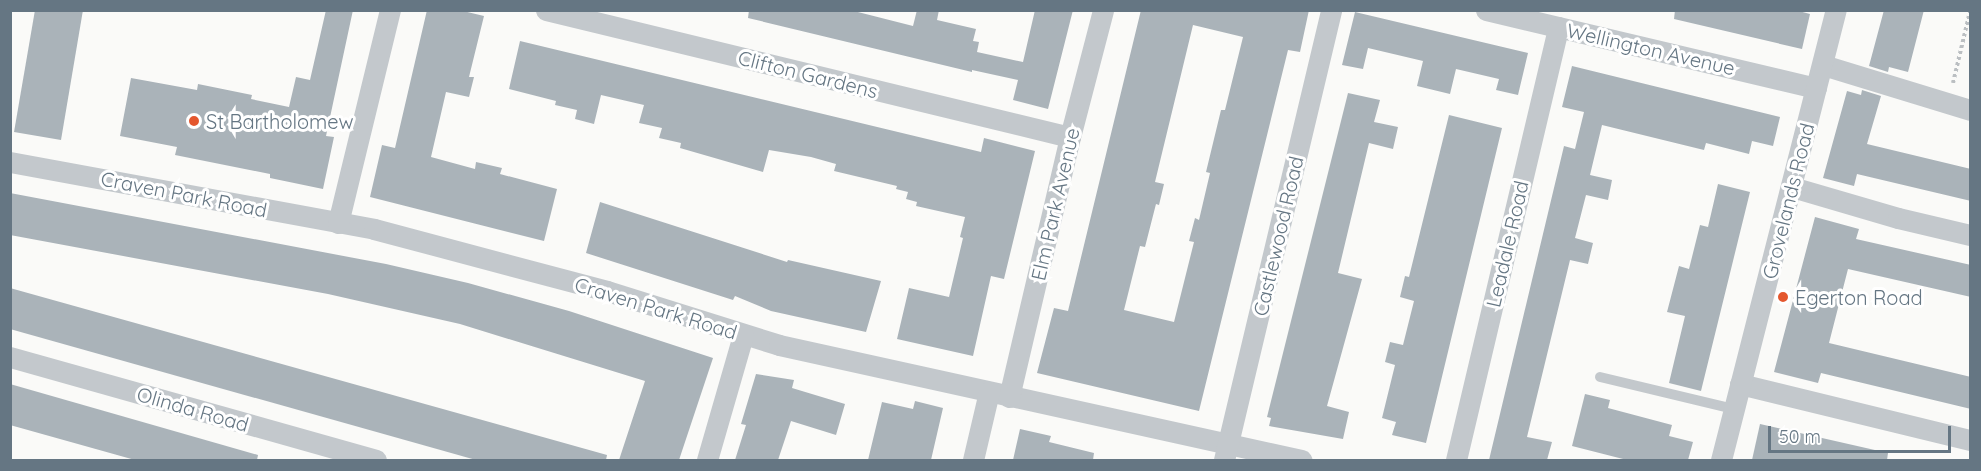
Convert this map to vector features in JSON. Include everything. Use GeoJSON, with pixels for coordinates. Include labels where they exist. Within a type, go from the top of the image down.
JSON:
{"type":"FeatureCollection","features":[{"type":"Feature","properties":{"kind":"street"},"geometry":{"type":"LineString","coordinates":[[338,223],[390,10]]}},
{"type":"Feature","properties":{"kind":"street","name":"Clifton Gardens"},"geometry":{"type":"LineString","coordinates":[[546,10],[1070,137]]}},
{"type":"Feature","properties":{"kind":"street","name":"Elm Park Avenue"},"geometry":{"type":"LineString","coordinates":[[973,460],[999,395],[1103,10]]}},
{"type":"Feature","properties":{"kind":"street","name":"Castlewood Road"},"geometry":{"type":"LineString","coordinates":[[1226,453],[1331,10]]}},
{"type":"Feature","properties":{"kind":"street","name":"Wellington Avenue"},"geometry":{"type":"LineString","coordinates":[[1486,10],[1816,88]]}},
{"type":"Feature","properties":{"kind":"street","name":"Grovelands Road"},"geometry":{"type":"LineString","coordinates":[[1721,460],[1836,10]]}},
{"type":"Feature","properties":{"kind":"street","name":"Leadale Road"},"geometry":{"type":"LineString","coordinates":[[1456,460],[1558,27]]}},
{"type":"Feature","properties":{"kind":"street"},"geometry":{"type":"LineString","coordinates":[[1823,65],[1971,110]]}},
{"type":"Feature","properties":{"kind":"street","name":"Craven Park Road"},"geometry":{"type":"LineString","coordinates":[[10,162],[386,232],[607,291],[743,335],[999,395],[1226,453],[1300,460]]}},
{"type":"Feature","properties":{"kind":"street"},"geometry":{"type":"LineString","coordinates":[[1792,187],[1898,218],[1971,234]]}},
{"type":"Feature","properties":{"kind":"street"},"geometry":{"type":"LineString","coordinates":[[707,460],[743,335]]}},
{"type":"Feature","properties":{"kind":"street","name":"Olinda Road"},"geometry":{"type":"LineString","coordinates":[[10,357],[375,460]]}},
{"type":"Feature","properties":{"kind":"street"},"geometry":{"type":"LineString","coordinates":[[1740,384],[1971,440]]}},
{"type":"Feature","properties":{"kind":"lane"},"geometry":{"type":"LineString","coordinates":[[1599,377],[1733,409]]}},
{"type":"Feature","properties":{"kind":"path"},"geometry":{"type":"LineString","coordinates":[[1948,104],[1971,11]]}},
{"type":"Feature","properties":{"kind":"building"},"geometry":{"type":"Polygon","coordinates":[[[35,10],[83,10],[61,140],[14,132],[35,10]]]}},
{"type":"Feature","properties":{"kind":"building"},"geometry":{"type":"Polygon","coordinates":[[[326,10],[353,10],[326,136],[334,137],[323,189],[270,178],[270,174],[175,155],[177,147],[120,136],[131,78],[197,90],[198,84],[252,95],[251,99],[289,107],[296,77],[310,80],[326,10]]]}},
{"type":"Feature","properties":{"kind":"building"},"geometry":{"type":"Polygon","coordinates":[[[427,10],[459,10],[484,16],[469,77],[474,77],[469,97],[446,92],[431,157],[475,169],[476,162],[502,168],[500,174],[557,189],[544,241],[370,197],[382,145],[395,148],[427,10]]]}},
{"type":"Feature","properties":{"kind":"building"},"geometry":{"type":"Polygon","coordinates":[[[749,10],[850,10],[913,26],[917,10],[939,10],[937,20],[976,29],[973,41],[979,42],[977,52],[1023,62],[1035,10],[1073,10],[1048,109],[1013,100],[1018,80],[972,70],[972,72],[748,18],[749,10]]]}},
{"type":"Feature","properties":{"kind":"building"},"geometry":{"type":"Polygon","coordinates":[[[1141,10],[1309,10],[1300,52],[1288,50],[1199,411],[1037,373],[1054,308],[1068,311],[1141,10]],[[1193,25],[1155,182],[1164,184],[1159,205],[1156,204],[1145,247],[1140,246],[1124,310],[1174,322],[1194,242],[1189,241],[1195,218],[1199,220],[1210,173],[1206,172],[1221,110],[1225,110],[1243,37],[1193,25]]]}},
{"type":"Feature","properties":{"kind":"building"},"geometry":{"type":"Polygon","coordinates":[[[1675,10],[1795,10],[1810,14],[1802,49],[1674,19],[1675,10]]]}},
{"type":"Feature","properties":{"kind":"building"},"geometry":{"type":"Polygon","coordinates":[[[1884,10],[1924,10],[1908,72],[1889,67],[1888,72],[1869,66],[1884,10]]]}},
{"type":"Feature","properties":{"kind":"building"},"geometry":{"type":"Polygon","coordinates":[[[1355,12],[1528,53],[1518,95],[1496,90],[1499,79],[1456,69],[1450,94],[1417,86],[1423,61],[1368,48],[1363,69],[1342,65],[1355,12]]]}},
{"type":"Feature","properties":{"kind":"building"},"geometry":{"type":"Polygon","coordinates":[[[520,41],[981,152],[984,138],[1035,151],[1004,279],[991,276],[973,356],[897,339],[909,288],[949,297],[963,238],[960,237],[965,217],[916,206],[917,202],[906,199],[908,192],[896,189],[897,186],[834,171],[836,164],[811,157],[769,150],[763,172],[680,148],[681,143],[659,138],[662,128],[639,123],[644,105],[601,95],[594,124],[575,119],[577,110],[555,105],[556,101],[509,89],[520,41]]]}},
{"type":"Feature","properties":{"kind":"building"},"geometry":{"type":"Polygon","coordinates":[[[1572,66],[1780,117],[1773,146],[1752,141],[1749,154],[1706,143],[1704,150],[1602,125],[1590,175],[1612,180],[1608,200],[1586,195],[1575,238],[1593,243],[1588,264],[1570,260],[1527,437],[1552,442],[1547,460],[1489,460],[1564,146],[1575,149],[1584,112],[1562,107],[1572,66]]]}},
{"type":"Feature","properties":{"kind":"building"},"geometry":{"type":"Polygon","coordinates":[[[1862,90],[1881,96],[1867,144],[1971,169],[1971,201],[1857,174],[1854,186],[1823,178],[1847,91],[1861,95],[1862,90]]]}},
{"type":"Feature","properties":{"kind":"building"},"geometry":{"type":"Polygon","coordinates":[[[1348,93],[1380,100],[1374,122],[1398,127],[1393,149],[1369,143],[1338,273],[1362,279],[1327,406],[1349,412],[1343,439],[1269,426],[1271,418],[1267,417],[1348,93]]]}},
{"type":"Feature","properties":{"kind":"building"},"geometry":{"type":"Polygon","coordinates":[[[1449,115],[1502,128],[1426,443],[1392,435],[1396,422],[1382,418],[1395,365],[1385,362],[1390,342],[1403,345],[1414,301],[1400,297],[1405,276],[1409,277],[1449,115]]]}},
{"type":"Feature","properties":{"kind":"building"},"geometry":{"type":"Polygon","coordinates":[[[1718,184],[1750,192],[1701,391],[1669,383],[1685,316],[1667,312],[1679,266],[1689,269],[1700,225],[1708,227],[1718,184]]]}},
{"type":"Feature","properties":{"kind":"building"},"geometry":{"type":"Polygon","coordinates":[[[10,193],[386,264],[468,283],[569,311],[713,358],[679,460],[619,460],[645,381],[460,324],[328,294],[10,235],[10,193]]]}},
{"type":"Feature","properties":{"kind":"building"},"geometry":{"type":"Polygon","coordinates":[[[600,202],[787,262],[788,260],[881,281],[866,332],[771,311],[735,296],[733,300],[586,253],[600,202]]]}},
{"type":"Feature","properties":{"kind":"building"},"geometry":{"type":"Polygon","coordinates":[[[1815,217],[1859,229],[1856,239],[1971,265],[1971,297],[1848,269],[1829,343],[1971,377],[1971,409],[1821,373],[1818,383],[1774,372],[1815,217]]]}},
{"type":"Feature","properties":{"kind":"building"},"geometry":{"type":"Polygon","coordinates":[[[10,288],[607,455],[606,460],[476,460],[10,329],[10,288]]]}},
{"type":"Feature","properties":{"kind":"building"},"geometry":{"type":"Polygon","coordinates":[[[756,374],[794,380],[792,388],[845,404],[836,435],[791,421],[778,460],[735,460],[746,425],[741,424],[756,374]]]}},
{"type":"Feature","properties":{"kind":"building"},"geometry":{"type":"Polygon","coordinates":[[[10,384],[258,455],[257,460],[135,460],[10,425],[10,384]]]}},
{"type":"Feature","properties":{"kind":"building"},"geometry":{"type":"Polygon","coordinates":[[[1585,394],[1610,400],[1608,408],[1672,425],[1669,436],[1693,442],[1688,460],[1627,460],[1572,446],[1585,394]]]}},
{"type":"Feature","properties":{"kind":"building"},"geometry":{"type":"Polygon","coordinates":[[[915,401],[943,408],[931,460],[868,460],[882,402],[913,409],[915,401]]]}},
{"type":"Feature","properties":{"kind":"building"},"geometry":{"type":"Polygon","coordinates":[[[1760,424],[1888,453],[1887,460],[1752,460],[1760,424]]]}},
{"type":"Feature","properties":{"kind":"building"},"geometry":{"type":"Polygon","coordinates":[[[1020,429],[1051,436],[1049,442],[1094,453],[1093,460],[1013,460],[1020,429]]]}},
{"type":"Feature","properties":{"kind":"place","name":"St Bartholomew"},"geometry":{"type":"Point","coordinates":[194,121]}},
{"type":"Feature","properties":{"kind":"place","name":"Egerton Road"},"geometry":{"type":"Point","coordinates":[1783,297]}}]}
